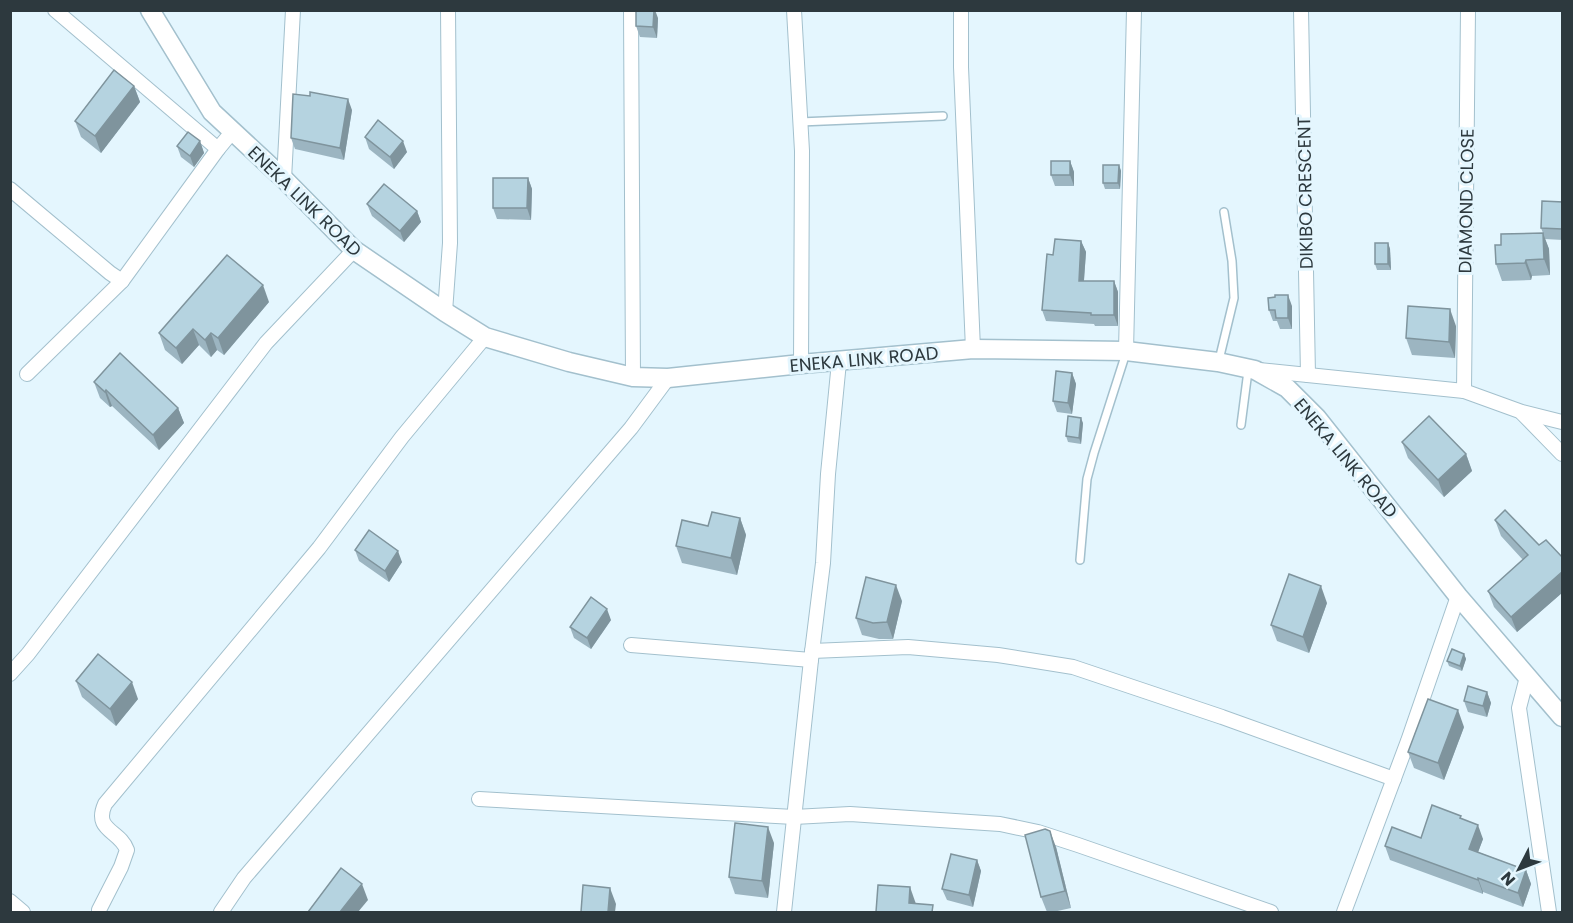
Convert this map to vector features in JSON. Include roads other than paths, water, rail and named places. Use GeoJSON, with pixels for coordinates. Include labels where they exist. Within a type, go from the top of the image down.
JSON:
{"type":"FeatureCollection","features":[{"type":"Feature","properties":{"kind":"street"},"geometry":{"type":"LineString","coordinates":[[55,10],[218,150]]}},
{"type":"Feature","properties":{"kind":"street","name":"ENEKA LINK ROAD"},"geometry":{"type":"LineString","coordinates":[[150,10],[212,112],[232,132],[284,179],[354,250],[485,337],[569,362],[633,377],[668,378],[972,349],[1126,351],[1218,362],[1252,369],[1287,388],[1317,418],[1458,596],[1563,717]]}},
{"type":"Feature","properties":{"kind":"street"},"geometry":{"type":"LineString","coordinates":[[284,179],[293,10]]}},
{"type":"Feature","properties":{"kind":"street"},"geometry":{"type":"LineString","coordinates":[[445,312],[450,243],[448,10]]}},
{"type":"Feature","properties":{"kind":"street"},"geometry":{"type":"LineString","coordinates":[[632,10],[633,377]]}},
{"type":"Feature","properties":{"kind":"street"},"geometry":{"type":"LineString","coordinates":[[794,10],[802,151],[801,364]]}},
{"type":"Feature","properties":{"kind":"street"},"geometry":{"type":"LineString","coordinates":[[961,10],[961,67],[972,349]]}},
{"type":"Feature","properties":{"kind":"street"},"geometry":{"type":"LineString","coordinates":[[1126,351],[1134,10]]}},
{"type":"Feature","properties":{"kind":"street","name":"DIKIBO CRESCENT"},"geometry":{"type":"LineString","coordinates":[[1301,10],[1308,375]]}},
{"type":"Feature","properties":{"kind":"street","name":"DIAMOND CLOSE"},"geometry":{"type":"LineString","coordinates":[[1464,390],[1468,10]]}},
{"type":"Feature","properties":{"kind":"street"},"geometry":{"type":"LineString","coordinates":[[27,374],[122,281],[232,132]]}},
{"type":"Feature","properties":{"kind":"street"},"geometry":{"type":"LineString","coordinates":[[10,189],[122,281]]}},
{"type":"Feature","properties":{"kind":"street"},"geometry":{"type":"LineString","coordinates":[[10,674],[28,654],[266,343],[354,250]]}},
{"type":"Feature","properties":{"kind":"street"},"geometry":{"type":"LineString","coordinates":[[99,910],[127,850],[124,843],[109,830],[102,820],[101,813],[105,804],[319,548],[402,437],[485,337]]}},
{"type":"Feature","properties":{"kind":"street"},"geometry":{"type":"LineString","coordinates":[[784,912],[823,563],[838,362]]}},
{"type":"Feature","properties":{"kind":"street"},"geometry":{"type":"LineString","coordinates":[[1252,369],[1464,390],[1522,412],[1563,422]]}},
{"type":"Feature","properties":{"kind":"street"},"geometry":{"type":"LineString","coordinates":[[221,912],[244,878],[631,428],[668,378]]}},
{"type":"Feature","properties":{"kind":"street"},"geometry":{"type":"LineString","coordinates":[[1522,412],[1563,454]]}},
{"type":"Feature","properties":{"kind":"street"},"geometry":{"type":"LineString","coordinates":[[1344,912],[1458,596]]}},
{"type":"Feature","properties":{"kind":"street"},"geometry":{"type":"LineString","coordinates":[[631,645],[811,655],[908,647],[998,655],[1073,667],[1394,778]]}},
{"type":"Feature","properties":{"kind":"street"},"geometry":{"type":"LineString","coordinates":[[1527,677],[1519,708],[1549,912]]}},
{"type":"Feature","properties":{"kind":"street"},"geometry":{"type":"LineString","coordinates":[[479,799],[794,817],[850,814],[1000,824],[1038,832],[1271,912]]}},
{"type":"Feature","properties":{"kind":"street"},"geometry":{"type":"LineString","coordinates":[[10,901],[23,912]]}},
{"type":"Feature","properties":{"kind":"lane"},"geometry":{"type":"LineString","coordinates":[[800,122],[943,116]]}},
{"type":"Feature","properties":{"kind":"lane"},"geometry":{"type":"LineString","coordinates":[[1218,362],[1234,298],[1232,261],[1224,212]]}},
{"type":"Feature","properties":{"kind":"lane"},"geometry":{"type":"LineString","coordinates":[[1080,560],[1087,480],[1126,351]]}},
{"type":"Feature","properties":{"kind":"lane"},"geometry":{"type":"LineString","coordinates":[[1241,425],[1252,369]]}}]}
